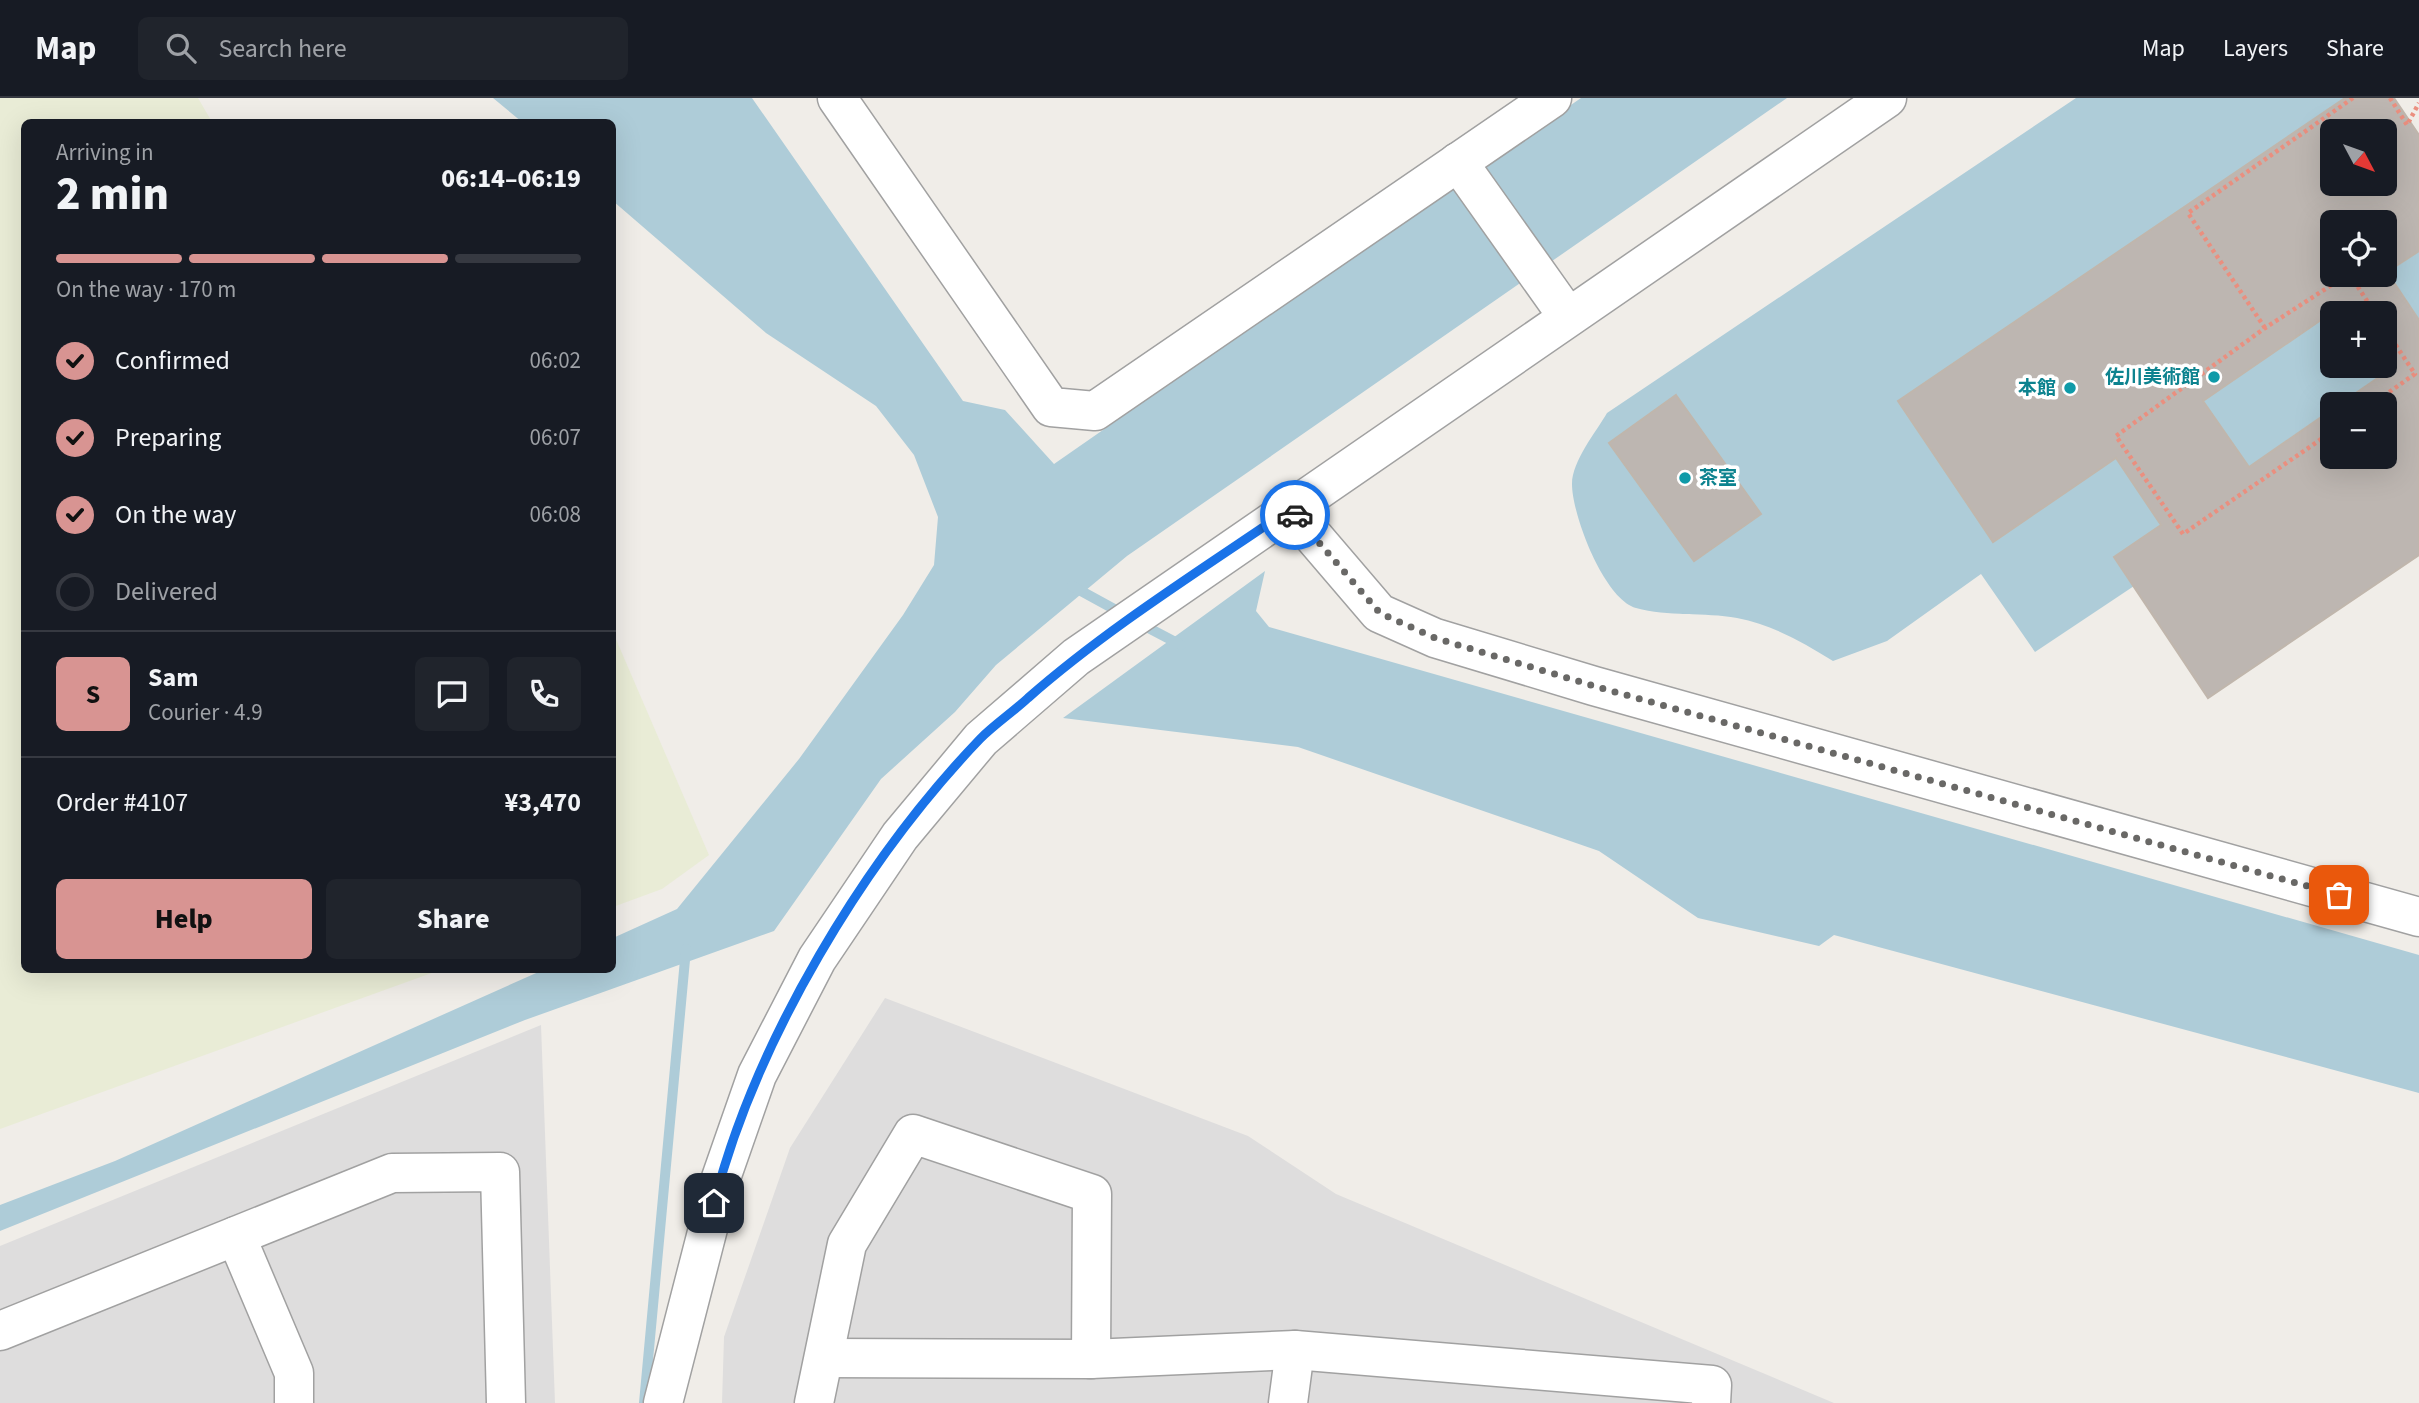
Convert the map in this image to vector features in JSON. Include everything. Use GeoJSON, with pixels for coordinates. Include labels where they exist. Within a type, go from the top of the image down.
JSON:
{"type":"FeatureCollection","features":[{"type":"Feature","properties":{"kind":"street"},"geometry":{"type":"LineString","coordinates":[[837,98],[1051,407],[1095,411],[1552,98]]}},
{"type":"Feature","properties":{"kind":"street"},"geometry":{"type":"LineString","coordinates":[[663,1403],[721,1178],[757,1075],[817,959],[900,836],[981,739],[1076,657],[1887,98]]}},
{"type":"Feature","properties":{"kind":"street"},"geometry":{"type":"LineString","coordinates":[[1458,162],[1568,317]]}},
{"type":"Feature","properties":{"kind":"street"},"geometry":{"type":"LineString","coordinates":[[1290,509],[1380,613],[1435,638],[1594,686],[2419,917]]}},
{"type":"Feature","properties":{"kind":"street"},"geometry":{"type":"LineString","coordinates":[[814,1403],[826,1358],[846,1244],[913,1134],[1092,1194],[1091,1359]]}},
{"type":"Feature","properties":{"kind":"street"},"geometry":{"type":"LineString","coordinates":[[0,1331],[393,1173],[500,1172],[506,1403]]}},
{"type":"Feature","properties":{"kind":"street"},"geometry":{"type":"LineString","coordinates":[[236,1236],[294,1373],[294,1403]]}},
{"type":"Feature","properties":{"kind":"street"},"geometry":{"type":"LineString","coordinates":[[1288,1403],[1295,1350]]}},
{"type":"Feature","properties":{"kind":"street"},"geometry":{"type":"LineString","coordinates":[[826,1358],[1091,1359],[1295,1350],[1712,1385],[1711,1403]]}},
{"type":"Feature","properties":{"kind":"path"},"geometry":{"type":"LineString","coordinates":[[2265,328],[2188,213],[2353,98]]}},
{"type":"Feature","properties":{"kind":"path"},"geometry":{"type":"LineString","coordinates":[[2390,98],[2407,125],[2419,103]]}},
{"type":"Feature","properties":{"kind":"path"},"geometry":{"type":"LineString","coordinates":[[2320,440],[2183,534],[2116,436],[2265,328],[2330,287]]}},
{"type":"Feature","properties":{"kind":"path"},"geometry":{"type":"LineString","coordinates":[[2389,392],[2415,374],[2397,347]]}},
{"type":"Feature","properties":{"kind":"shaded area"},"geometry":{"type":"Polygon","coordinates":[[[885,998],[1248,1136],[1336,1194],[1834,1403],[722,1403],[724,1337],[790,1148],[885,998]]]}},
{"type":"Feature","properties":{"kind":"shaded area"},"geometry":{"type":"Polygon","coordinates":[[[541,1025],[555,1403],[0,1403],[0,1246],[541,1025]]]}},
{"type":"Feature","properties":{"kind":"green space"},"geometry":{"type":"Polygon","coordinates":[[[0,98],[198,98],[210,119],[21,119],[21,973],[432,973],[0,1129],[0,98]]]}},
{"type":"Feature","properties":{"kind":"green space"},"geometry":{"type":"Polygon","coordinates":[[[616,639],[709,855],[662,889],[616,906],[616,639]]]}},
{"type":"Feature","properties":{"kind":"water"},"geometry":{"type":"Polygon","coordinates":[[[493,98],[752,98],[963,401],[1005,410],[1054,464],[1581,98],[1787,98],[1127,556],[996,665],[955,712],[881,779],[774,931],[525,1020],[0,1231],[0,1205],[115,1161],[536,973],[616,973],[616,937],[677,909],[799,759],[903,615],[934,565],[938,517],[914,455],[876,406],[766,333],[616,204],[616,119],[518,119],[493,98]]]}},
{"type":"Feature","properties":{"kind":"water"},"geometry":{"type":"Polygon","coordinates":[[[2076,98],[2345,98],[1898,401],[1993,542],[2116,458],[2161,525],[2114,557],[2134,586],[2035,652],[1981,574],[1887,641],[1833,661],[1787,635],[1750,621],[1724,616],[1648,611],[1624,601],[1602,573],[1592,554],[1573,498],[1573,475],[1580,456],[1607,413],[2076,98]]]}},
{"type":"Feature","properties":{"kind":"water"},"geometry":{"type":"Polygon","coordinates":[[[2419,251],[2419,320],[2397,287],[2397,266],[2419,251]]]}},
{"type":"Feature","properties":{"kind":"water"},"geometry":{"type":"Polygon","coordinates":[[[2320,321],[2320,378],[2378,378],[2357,392],[2320,392],[2320,418],[2249,467],[2203,401],[2320,321]]]}},
{"type":"Feature","properties":{"kind":"water"},"geometry":{"type":"Polygon","coordinates":[[[1265,571],[1256,611],[1269,627],[2419,955],[2419,1093],[1834,935],[1819,946],[1698,918],[1599,851],[1298,747],[1063,718],[1265,571]]]}},
{"type":"Feature","properties":{"kind":"building","name":"本館"},"geometry":{"type":"Polygon","coordinates":[[[2345,98],[2394,98],[2419,135],[2419,251],[2397,265],[2397,210],[2320,210],[2320,287],[2397,287],[2419,320],[2419,555],[2208,698],[2114,557],[2161,525],[2116,458],[1993,542],[1898,401],[2345,98]],[[2320,301],[2320,321],[2203,401],[2249,467],[2320,418],[2320,469],[2397,469],[2397,392],[2357,392],[2378,378],[2397,378],[2397,301],[2320,301]]]}},
{"type":"Feature","properties":{"kind":"building","name":"茶室"},"geometry":{"type":"Polygon","coordinates":[[[1676,395],[1761,514],[1694,561],[1609,443],[1676,395]]]}},
{"type":"Feature","properties":{"kind":"waterway"},"geometry":{"type":"LineString","coordinates":[[1072,586],[1125,615]]}},
{"type":"Feature","properties":{"kind":"waterway"},"geometry":{"type":"LineString","coordinates":[[1139,623],[1181,645]]}},
{"type":"Feature","properties":{"kind":"waterway"},"geometry":{"type":"LineString","coordinates":[[644,1403],[686,949]]}},
{"type":"Feature","properties":{"kind":"way so far"},"geometry":{"type":"LineString","coordinates":[[1295,515],[1380,613],[1435,638],[1594,686],[2339,895]]}},
{"type":"Feature","properties":{"kind":"place","name":"佐川美術館"},"geometry":{"type":"Point","coordinates":[2214,377]}},
{"type":"Feature","properties":{"kind":"place","name":"本館"},"geometry":{"type":"Point","coordinates":[2070,388]}},
{"type":"Feature","properties":{"kind":"place","name":"茶室"},"geometry":{"type":"Point","coordinates":[1685,478]}},
{"type":"Feature","properties":{"kind":"route"},"geometry":{"type":"LineString","coordinates":[[714,1203],[757,1075],[817,959],[900,836],[981,739],[1076,657],[1290,509],[1295,515]]}}]}
